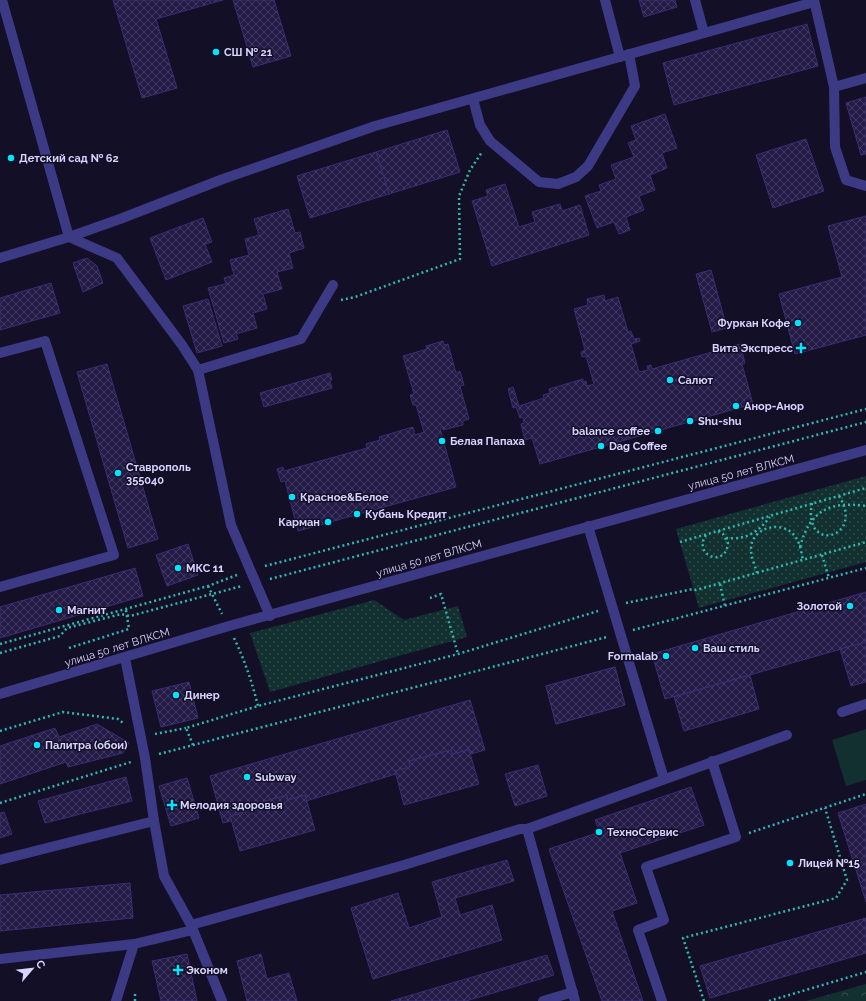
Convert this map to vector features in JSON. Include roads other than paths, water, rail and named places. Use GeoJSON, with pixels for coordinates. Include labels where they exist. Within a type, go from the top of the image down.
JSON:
{"type":"FeatureCollection","features":[{"type":"Feature","properties":{"kind":"street"},"geometry":{"type":"LineString","coordinates":[[2,0],[69,236],[117,258],[182,345],[198,370],[231,525],[270,616]]}},
{"type":"Feature","properties":{"kind":"street"},"geometry":{"type":"LineString","coordinates":[[473,98],[480,125],[490,141],[538,182],[558,184],[576,177],[588,166],[635,86],[605,0]]}},
{"type":"Feature","properties":{"kind":"street"},"geometry":{"type":"LineString","coordinates":[[696,0],[704,33]]}},
{"type":"Feature","properties":{"kind":"street"},"geometry":{"type":"LineString","coordinates":[[0,258],[120,219],[223,179],[375,126],[814,1],[834,87],[835,147],[846,180],[866,186]]}},
{"type":"Feature","properties":{"kind":"street"},"geometry":{"type":"LineString","coordinates":[[834,87],[866,78]]}},
{"type":"Feature","properties":{"kind":"street"},"geometry":{"type":"LineString","coordinates":[[198,370],[301,339],[333,285]]}},
{"type":"Feature","properties":{"kind":"street"},"geometry":{"type":"LineString","coordinates":[[0,352],[45,341],[114,555],[0,587]]}},
{"type":"Feature","properties":{"kind":"street","name":"улица 50 лет ВЛКСМ"},"geometry":{"type":"LineString","coordinates":[[0,694],[229,626],[270,616],[588,526],[866,450]]}},
{"type":"Feature","properties":{"kind":"street"},"geometry":{"type":"LineString","coordinates":[[588,526],[664,779]]}},
{"type":"Feature","properties":{"kind":"street"},"geometry":{"type":"LineString","coordinates":[[125,658],[145,758],[164,876],[192,927],[222,1001]]}},
{"type":"Feature","properties":{"kind":"street"},"geometry":{"type":"LineString","coordinates":[[842,712],[866,704]]}},
{"type":"Feature","properties":{"kind":"street"},"geometry":{"type":"LineString","coordinates":[[0,959],[134,944],[404,865],[520,829],[527,829],[787,734]]}},
{"type":"Feature","properties":{"kind":"street"},"geometry":{"type":"LineString","coordinates":[[662,1001],[638,930],[664,920],[646,867],[736,837],[712,761]]}},
{"type":"Feature","properties":{"kind":"street"},"geometry":{"type":"LineString","coordinates":[[0,860],[154,821]]}},
{"type":"Feature","properties":{"kind":"street"},"geometry":{"type":"LineString","coordinates":[[527,829],[574,997],[543,1001]]}},
{"type":"Feature","properties":{"kind":"street"},"geometry":{"type":"LineString","coordinates":[[116,1001],[134,944]]}},
{"type":"Feature","properties":{"kind":"place","name":"СШ № 21"},"geometry":{"type":"Point","coordinates":[216,52]}},
{"type":"Feature","properties":{"kind":"place","name":"Детский сад № 62"},"geometry":{"type":"Point","coordinates":[11,158]}},
{"type":"Feature","properties":{"kind":"place","name":"Фуркан Кофе"},"geometry":{"type":"Point","coordinates":[798,323]}},
{"type":"Feature","properties":{"kind":"place","name":"Вита Экспресс"},"geometry":{"type":"Point","coordinates":[801,348]}},
{"type":"Feature","properties":{"kind":"place","name":"Салют"},"geometry":{"type":"Point","coordinates":[670,380]}},
{"type":"Feature","properties":{"kind":"place","name":"Анор-Анор"},"geometry":{"type":"Point","coordinates":[736,406]}},
{"type":"Feature","properties":{"kind":"place","name":"Shu-shu"},"geometry":{"type":"Point","coordinates":[690,421]}},
{"type":"Feature","properties":{"kind":"place","name":"balance coffee"},"geometry":{"type":"Point","coordinates":[658,431]}},
{"type":"Feature","properties":{"kind":"place","name":"Белая Папаха"},"geometry":{"type":"Point","coordinates":[442,441]}},
{"type":"Feature","properties":{"kind":"place","name":"Dag Coffee"},"geometry":{"type":"Point","coordinates":[601,446]}},
{"type":"Feature","properties":{"kind":"place","name":"Ставрополь 355040"},"geometry":{"type":"Point","coordinates":[118,473]}},
{"type":"Feature","properties":{"kind":"place","name":"Красное&Белое"},"geometry":{"type":"Point","coordinates":[292,497]}},
{"type":"Feature","properties":{"kind":"place","name":"Кубань Кредит"},"geometry":{"type":"Point","coordinates":[357,514]}},
{"type":"Feature","properties":{"kind":"place","name":"Карман"},"geometry":{"type":"Point","coordinates":[328,522]}},
{"type":"Feature","properties":{"kind":"place","name":"МКС 11"},"geometry":{"type":"Point","coordinates":[178,568]}},
{"type":"Feature","properties":{"kind":"place","name":"Золотой"},"geometry":{"type":"Point","coordinates":[850,606]}},
{"type":"Feature","properties":{"kind":"place","name":"Магнит"},"geometry":{"type":"Point","coordinates":[59,610]}},
{"type":"Feature","properties":{"kind":"place","name":"Ваш стиль"},"geometry":{"type":"Point","coordinates":[695,648]}},
{"type":"Feature","properties":{"kind":"place","name":"Formalab"},"geometry":{"type":"Point","coordinates":[666,656]}},
{"type":"Feature","properties":{"kind":"place","name":"Динер"},"geometry":{"type":"Point","coordinates":[176,695]}},
{"type":"Feature","properties":{"kind":"place","name":"Палитра (обои)"},"geometry":{"type":"Point","coordinates":[37,745]}},
{"type":"Feature","properties":{"kind":"place","name":"Subway"},"geometry":{"type":"Point","coordinates":[247,777]}},
{"type":"Feature","properties":{"kind":"place","name":"Мелодия здоровья"},"geometry":{"type":"Point","coordinates":[172,805]}},
{"type":"Feature","properties":{"kind":"place","name":"ТехноСервис"},"geometry":{"type":"Point","coordinates":[599,832]}},
{"type":"Feature","properties":{"kind":"place","name":"Лицей №15"},"geometry":{"type":"Point","coordinates":[790,863]}},
{"type":"Feature","properties":{"kind":"place","name":"Эконом"},"geometry":{"type":"Point","coordinates":[178,970]}}]}
